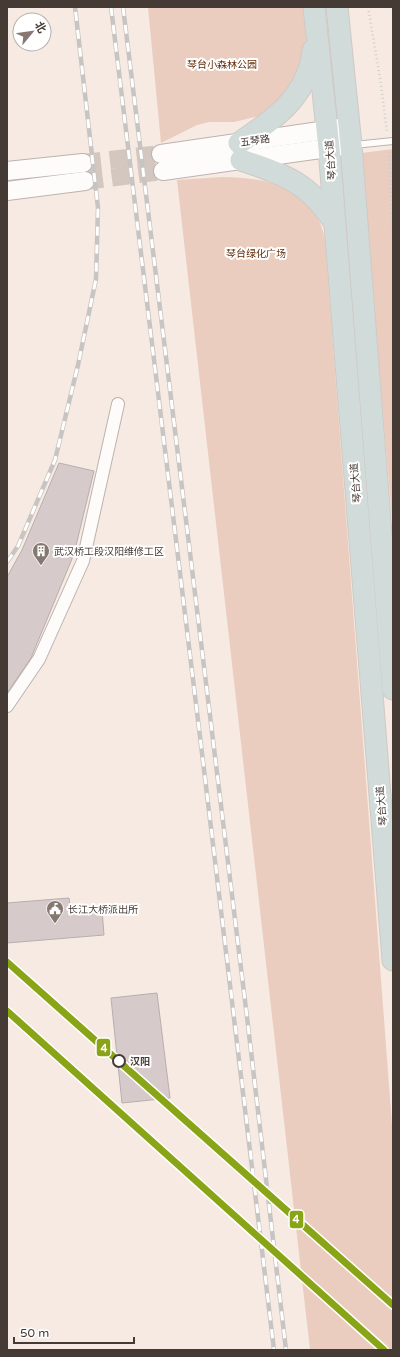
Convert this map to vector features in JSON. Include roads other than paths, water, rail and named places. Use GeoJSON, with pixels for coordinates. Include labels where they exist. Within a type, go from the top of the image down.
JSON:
{"type":"FeatureCollection","features":[{"type":"Feature","properties":{"kind":"highway","name":"琴台大道"},"geometry":{"type":"LineString","coordinates":[[314,7],[328,139],[393,960]]}},
{"type":"Feature","properties":{"kind":"highway"},"geometry":{"type":"LineString","coordinates":[[337,7],[350,136],[393,689]]}},
{"type":"Feature","properties":{"kind":"highway"},"geometry":{"type":"LineString","coordinates":[[316,28],[311,66],[302,87],[277,114],[258,130],[240,151],[300,184],[318,200],[334,222]]}},
{"type":"Feature","properties":{"kind":"main road","name":"五琴路"},"geometry":{"type":"LineString","coordinates":[[162,162],[350,136]]}},
{"type":"Feature","properties":{"kind":"main road"},"geometry":{"type":"LineString","coordinates":[[7,171],[84,172],[7,191]]}},
{"type":"Feature","properties":{"kind":"street"},"geometry":{"type":"LineString","coordinates":[[7,706],[39,659],[83,561],[118,404]]}},
{"type":"Feature","properties":{"kind":"lane"},"geometry":{"type":"LineString","coordinates":[[350,136],[390,141]]}},
{"type":"Feature","properties":{"kind":"tunnel"},"geometry":{"type":"LineString","coordinates":[[83,163],[161,154]]}},
{"type":"Feature","properties":{"kind":"tunnel"},"geometry":{"type":"LineString","coordinates":[[85,181],[163,171]]}},
{"type":"Feature","properties":{"kind":"railway"},"geometry":{"type":"LineString","coordinates":[[7,562],[18,546],[55,460],[78,365],[96,279],[98,208],[75,7]]}},
{"type":"Feature","properties":{"kind":"railway"},"geometry":{"type":"LineString","coordinates":[[111,7],[274,1350]]}},
{"type":"Feature","properties":{"kind":"railway"},"geometry":{"type":"LineString","coordinates":[[123,7],[247,1017],[286,1350]]}},
{"type":"Feature","properties":{"kind":"place","name":"武汉桥工段汉阳维修工区"},"geometry":{"type":"Point","coordinates":[41,566]}},
{"type":"Feature","properties":{"kind":"place","name":"长江大桥派出所"},"geometry":{"type":"Point","coordinates":[55,924]}},
{"type":"Feature","properties":{"kind":"place","name":"汉阳"},"geometry":{"type":"Point","coordinates":[119,1061]}},
{"type":"Feature","properties":{"kind":"park label","name":"琴台小森林公园"},"geometry":{"type":"Point","coordinates":[222,64]}},
{"type":"Feature","properties":{"kind":"park label","name":"琴台绿化广场"},"geometry":{"type":"Point","coordinates":[256,253]}}]}
